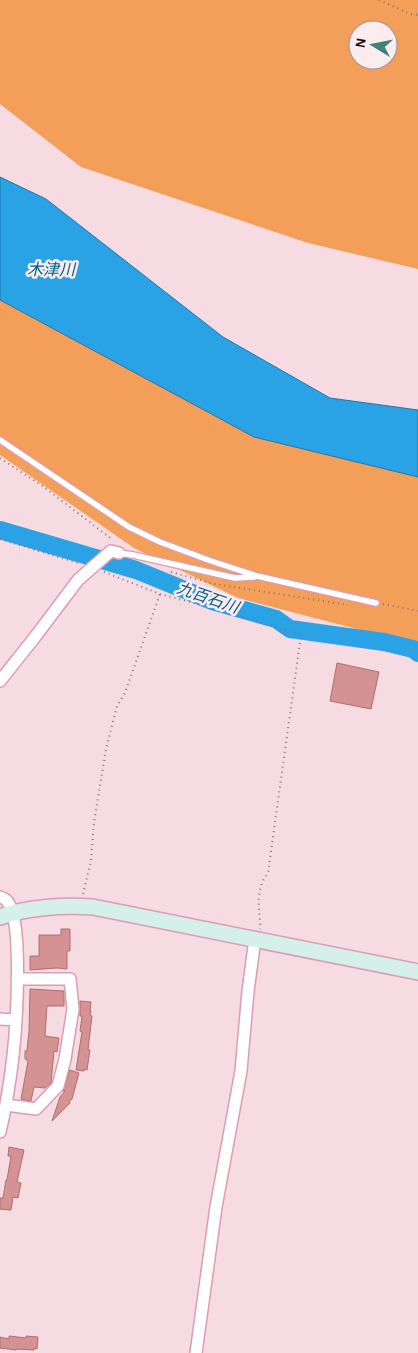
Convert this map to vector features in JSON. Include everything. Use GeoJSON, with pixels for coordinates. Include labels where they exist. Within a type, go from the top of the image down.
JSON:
{"type":"FeatureCollection","features":[{"type":"Feature","properties":{"kind":"street"},"geometry":{"type":"LineString","coordinates":[[0,681],[36,637],[78,580],[92,567],[115,552]]}},
{"type":"Feature","properties":{"kind":"street"},"geometry":{"type":"LineString","coordinates":[[0,897],[7,901],[6,915],[16,938],[17,979],[16,1020],[12,1057],[6,1105],[0,1132]]}},
{"type":"Feature","properties":{"kind":"street"},"geometry":{"type":"LineString","coordinates":[[6,915],[39,909],[81,906],[418,972]]}},
{"type":"Feature","properties":{"kind":"street"},"geometry":{"type":"LineString","coordinates":[[196,1353],[216,1207],[241,1071],[255,939]]}},
{"type":"Feature","properties":{"kind":"street"},"geometry":{"type":"LineString","coordinates":[[6,1105],[36,1109],[58,1086],[65,1059],[73,1008],[70,979],[17,979]]}},
{"type":"Feature","properties":{"kind":"street"},"geometry":{"type":"LineString","coordinates":[[0,1019],[16,1020]]}},
{"type":"Feature","properties":{"kind":"lane"},"geometry":{"type":"LineString","coordinates":[[0,440],[129,526],[160,542],[211,562],[257,576],[376,602]]}},
{"type":"Feature","properties":{"kind":"lane"},"geometry":{"type":"LineString","coordinates":[[115,552],[235,578],[257,576]]}},
{"type":"Feature","properties":{"kind":"path"},"geometry":{"type":"LineString","coordinates":[[379,0],[410,14],[418,15]]}},
{"type":"Feature","properties":{"kind":"path"},"geometry":{"type":"LineString","coordinates":[[0,539],[92,567],[160,594],[300,635],[268,873],[262,881],[259,895],[260,935],[255,939]]}},
{"type":"Feature","properties":{"kind":"path"},"geometry":{"type":"LineString","coordinates":[[81,906],[91,861],[94,822],[106,749],[117,706],[125,693],[160,594]]}},
{"type":"Feature","properties":{"kind":"shaded area"},"geometry":{"type":"Polygon","coordinates":[[[0,0],[418,0],[418,269],[308,243],[81,167],[0,104],[0,0]]]}},
{"type":"Feature","properties":{"kind":"shaded area"},"geometry":{"type":"Polygon","coordinates":[[[0,300],[254,437],[418,477],[418,643],[238,598],[134,548],[0,455],[0,300]]]}},
{"type":"Feature","properties":{"kind":"water","name":"木津川"},"geometry":{"type":"Polygon","coordinates":[[[0,177],[46,199],[223,337],[330,398],[418,410],[418,477],[254,437],[0,300],[0,177]]]}},
{"type":"Feature","properties":{"kind":"building"},"geometry":{"type":"Polygon","coordinates":[[[337,663],[379,672],[371,709],[330,701],[337,663]]]}},
{"type":"Feature","properties":{"kind":"building"},"geometry":{"type":"Polygon","coordinates":[[[61,929],[70,929],[70,951],[67,951],[67,969],[30,970],[30,956],[39,956],[39,935],[61,935],[61,929]]]}},
{"type":"Feature","properties":{"kind":"building"},"geometry":{"type":"Polygon","coordinates":[[[30,989],[64,991],[64,1006],[47,1006],[45,1036],[59,1038],[57,1052],[54,1051],[51,1083],[45,1088],[34,1087],[31,1101],[21,1099],[28,1061],[25,1059],[25,1051],[27,1051],[29,1031],[30,989]]]}},
{"type":"Feature","properties":{"kind":"building"},"geometry":{"type":"Polygon","coordinates":[[[80,1001],[91,1002],[90,1015],[92,1016],[88,1050],[90,1050],[87,1070],[84,1069],[84,1071],[76,1070],[82,1032],[80,1031],[82,1016],[80,1016],[80,1001]]]}},
{"type":"Feature","properties":{"kind":"building"},"geometry":{"type":"Polygon","coordinates":[[[70,1070],[79,1073],[72,1099],[52,1121],[60,1097],[65,1091],[63,1091],[70,1070]]]}},
{"type":"Feature","properties":{"kind":"building"},"geometry":{"type":"Polygon","coordinates":[[[9,1147],[24,1150],[17,1182],[21,1183],[18,1198],[13,1197],[11,1210],[0,1209],[0,1198],[3,1198],[11,1156],[8,1156],[9,1147]]]}},
{"type":"Feature","properties":{"kind":"building"},"geometry":{"type":"Polygon","coordinates":[[[9,1336],[38,1337],[37,1349],[16,1350],[0,1348],[0,1337],[9,1339],[9,1336]]]}},
{"type":"Feature","properties":{"kind":"waterway","name":"九百石川"},"geometry":{"type":"LineString","coordinates":[[0,530],[136,570],[212,601],[276,619],[290,629],[384,642],[413,649],[418,653]]}}]}
